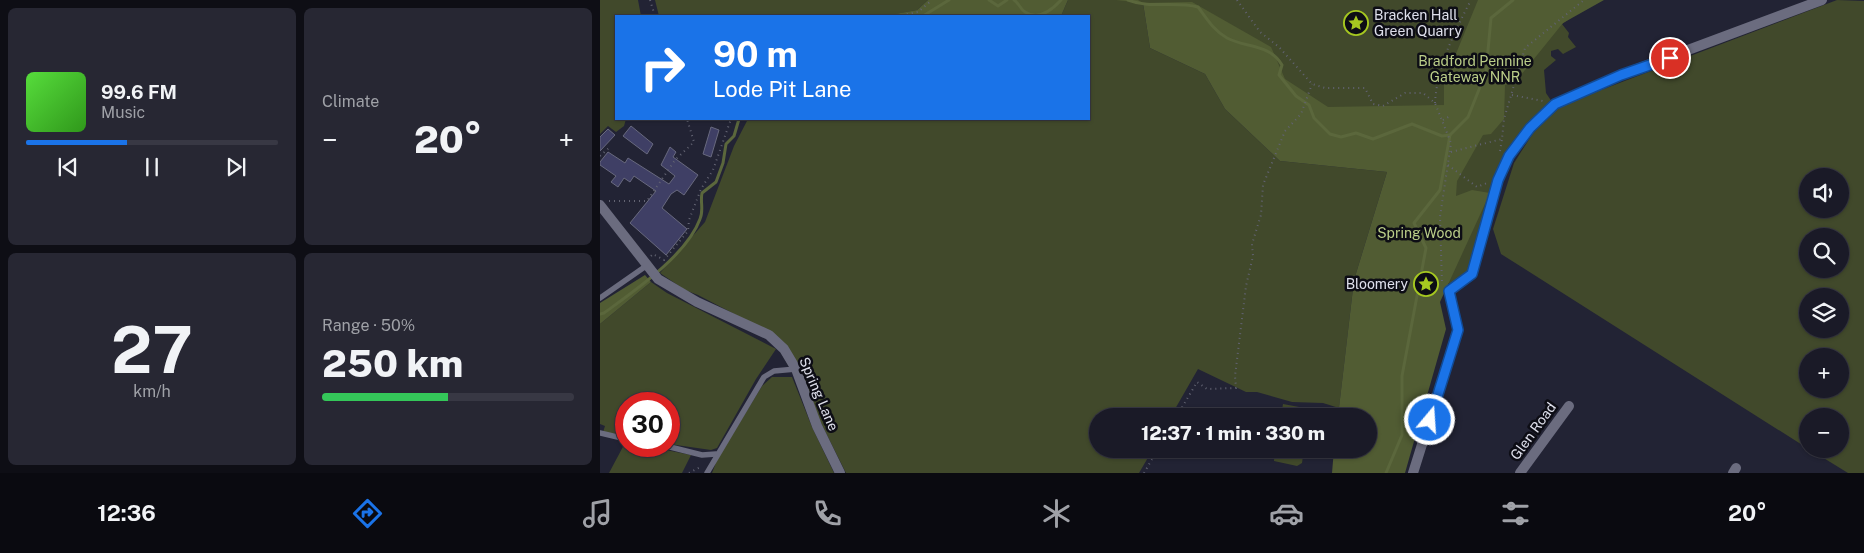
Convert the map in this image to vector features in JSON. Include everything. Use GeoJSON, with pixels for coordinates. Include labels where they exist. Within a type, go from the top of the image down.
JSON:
{"type":"FeatureCollection","features":[{"type":"Feature","properties":{"kind":"street"},"geometry":{"type":"LineString","coordinates":[[1413,473],[1458,330],[1449,291],[1472,274],[1495,190],[1509,156],[1530,128],[1555,104],[1621,75],[1822,0]]}},
{"type":"Feature","properties":{"kind":"street"},"geometry":{"type":"LineString","coordinates":[[601,206],[652,272]]}},
{"type":"Feature","properties":{"kind":"street","name":"Spring Lane"},"geometry":{"type":"LineString","coordinates":[[652,272],[697,302],[769,335],[784,349],[796,369],[817,426],[840,473]]}},
{"type":"Feature","properties":{"kind":"street","name":"Glen Road"},"geometry":{"type":"LineString","coordinates":[[1520,473],[1568,406]]}},
{"type":"Feature","properties":{"kind":"lane"},"geometry":{"type":"LineString","coordinates":[[600,298],[652,272]]}},
{"type":"Feature","properties":{"kind":"lane"},"geometry":{"type":"LineString","coordinates":[[707,473],[716,454],[764,377],[774,371],[796,369]]}},
{"type":"Feature","properties":{"kind":"lane"},"geometry":{"type":"LineString","coordinates":[[600,433],[615,436]]}},
{"type":"Feature","properties":{"kind":"lane"},"geometry":{"type":"LineString","coordinates":[[680,450],[702,455],[716,454]]}},
{"type":"Feature","properties":{"kind":"path"},"geometry":{"type":"LineString","coordinates":[[650,0],[655,15]]}},
{"type":"Feature","properties":{"kind":"path"},"geometry":{"type":"LineString","coordinates":[[902,15],[918,12],[932,0]]}},
{"type":"Feature","properties":{"kind":"path"},"geometry":{"type":"LineString","coordinates":[[1237,0],[1260,32],[1279,47],[1312,84],[1325,88],[1365,88],[1372,104],[1383,106],[1405,93],[1423,93],[1435,103],[1451,144],[1440,217],[1441,282],[1449,291]]}},
{"type":"Feature","properties":{"kind":"path"},"geometry":{"type":"LineString","coordinates":[[1435,103],[1436,82],[1450,41],[1471,0]]}},
{"type":"Feature","properties":{"kind":"path"},"geometry":{"type":"LineString","coordinates":[[1451,152],[1502,139],[1504,119],[1525,48],[1584,0]]}},
{"type":"Feature","properties":{"kind":"path"},"geometry":{"type":"LineString","coordinates":[[1181,408],[1196,382],[1207,389],[1236,388],[1235,376],[1246,286],[1253,256],[1252,244],[1261,215],[1263,185],[1285,131],[1301,114],[1312,84]]}},
{"type":"Feature","properties":{"kind":"path"},"geometry":{"type":"LineString","coordinates":[[1512,94],[1555,104]]}},
{"type":"Feature","properties":{"kind":"path"},"geometry":{"type":"LineString","coordinates":[[1443,120],[1450,116]]}},
{"type":"Feature","properties":{"kind":"path"},"geometry":{"type":"LineString","coordinates":[[601,206],[610,200],[647,201],[675,160],[694,142],[687,120]]}},
{"type":"Feature","properties":{"kind":"path"},"geometry":{"type":"LineString","coordinates":[[652,272],[653,254],[664,260],[688,231],[689,220],[701,189],[712,170],[731,120]]}},
{"type":"Feature","properties":{"kind":"path"},"geometry":{"type":"LineString","coordinates":[[600,156],[610,147]]}},
{"type":"Feature","properties":{"kind":"path"},"geometry":{"type":"LineString","coordinates":[[1448,165],[1477,187],[1489,182],[1495,190]]}},
{"type":"Feature","properties":{"kind":"path"},"geometry":{"type":"LineString","coordinates":[[1144,473],[1153,458]]}},
{"type":"Feature","properties":{"kind":"green space"},"geometry":{"type":"Polygon","coordinates":[[[600,0],[638,0],[641,15],[615,15],[615,120],[626,120],[624,126],[616,132],[608,126],[600,134],[600,0]]]}},
{"type":"Feature","properties":{"kind":"green space"},"geometry":{"type":"Polygon","coordinates":[[[655,0],[928,0],[917,10],[896,15],[659,15],[655,0]]]}},
{"type":"Feature","properties":{"kind":"green space"},"geometry":{"type":"Polygon","coordinates":[[[928,0],[1068,0],[1061,15],[895,14],[917,10],[928,0]]]}},
{"type":"Feature","properties":{"kind":"green space","name":"Bradford Pennine Gateway NNR"},"geometry":{"type":"Polygon","coordinates":[[[1068,0],[1597,0],[1562,24],[1569,33],[1568,37],[1576,47],[1563,54],[1558,49],[1551,51],[1551,56],[1556,60],[1544,70],[1546,93],[1552,102],[1513,146],[1471,268],[1454,285],[1447,283],[1444,221],[1352,127],[1143,3],[1150,48],[1205,74],[1225,109],[1280,161],[1387,172],[1354,280],[1339,408],[1323,403],[1292,402],[1257,392],[1246,392],[1198,369],[1176,408],[1089,408],[1089,458],[1148,458],[1139,473],[846,473],[816,413],[769,332],[685,290],[660,273],[705,222],[734,146],[747,120],[1090,120],[1090,15],[1061,15],[1068,0]]]}},
{"type":"Feature","properties":{"kind":"green space"},"geometry":{"type":"Polygon","coordinates":[[[1116,0],[1138,0],[1143,3],[1116,0]]]}},
{"type":"Feature","properties":{"kind":"green space","name":"Spring Wood"},"geometry":{"type":"Polygon","coordinates":[[[1478,0],[1604,0],[1563,23],[1516,81],[1505,85],[1504,119],[1491,134],[1483,135],[1457,181],[1456,196],[1472,190],[1490,193],[1440,302],[1446,329],[1405,473],[1332,473],[1333,458],[1377,458],[1377,408],[1339,408],[1354,280],[1387,172],[1280,161],[1225,109],[1205,74],[1150,48],[1143,3],[1192,2],[1271,47],[1285,79],[1328,107],[1444,105],[1444,83],[1478,0]]]}},
{"type":"Feature","properties":{"kind":"green space"},"geometry":{"type":"Polygon","coordinates":[[[1837,0],[1864,1],[1864,473],[1848,473],[1824,458],[1849,458],[1849,408],[1799,408],[1799,443],[1501,254],[1493,229],[1514,163],[1533,133],[1559,106],[1837,0]]]}},
{"type":"Feature","properties":{"kind":"green space"},"geometry":{"type":"Polygon","coordinates":[[[645,275],[651,282],[600,324],[600,303],[645,275]]]}},
{"type":"Feature","properties":{"kind":"green space"},"geometry":{"type":"Polygon","coordinates":[[[651,282],[667,293],[776,349],[756,379],[717,448],[711,450],[680,446],[680,392],[615,392],[615,434],[603,432],[605,426],[600,424],[600,324],[651,282]]]}},
{"type":"Feature","properties":{"kind":"green space"},"geometry":{"type":"Polygon","coordinates":[[[772,377],[792,377],[812,427],[834,473],[712,473],[717,460],[762,386],[772,377]]]}},
{"type":"Feature","properties":{"kind":"green space"},"geometry":{"type":"Polygon","coordinates":[[[1283,404],[1305,408],[1282,408],[1283,404]]]}},
{"type":"Feature","properties":{"kind":"green space"},"geometry":{"type":"Polygon","coordinates":[[[680,453],[691,455],[682,473],[609,473],[618,457],[680,457],[680,453]]]}},
{"type":"Feature","properties":{"kind":"green space"},"geometry":{"type":"Polygon","coordinates":[[[1274,458],[1303,458],[1302,463],[1297,466],[1274,461],[1274,458]]]}},
{"type":"Feature","properties":{"kind":"building"},"geometry":{"type":"Polygon","coordinates":[[[631,126],[653,144],[647,154],[623,136],[631,126]]]}},
{"type":"Feature","properties":{"kind":"building"},"geometry":{"type":"Polygon","coordinates":[[[711,127],[719,130],[711,157],[703,154],[711,127]]]}},
{"type":"Feature","properties":{"kind":"building"},"geometry":{"type":"Polygon","coordinates":[[[608,129],[615,135],[600,151],[600,137],[608,129]]]}},
{"type":"Feature","properties":{"kind":"building"},"geometry":{"type":"Polygon","coordinates":[[[670,147],[676,152],[673,157],[698,175],[684,195],[677,190],[671,194],[662,208],[687,229],[666,255],[630,223],[656,191],[634,176],[630,182],[624,178],[618,187],[611,182],[616,176],[600,165],[600,162],[608,152],[625,163],[628,158],[669,184],[675,176],[661,165],[670,147]]]}},
{"type":"Feature","properties":{"kind":"waterway"},"geometry":{"type":"LineString","coordinates":[[925,15],[949,0]]}},
{"type":"Feature","properties":{"kind":"waterway"},"geometry":{"type":"LineString","coordinates":[[989,0],[998,6],[1007,0]]}},
{"type":"Feature","properties":{"kind":"waterway"},"geometry":{"type":"LineString","coordinates":[[1014,0],[1025,12],[1035,15],[1049,11],[1061,0]]}},
{"type":"Feature","properties":{"kind":"waterway"},"geometry":{"type":"LineString","coordinates":[[1128,0],[1154,5],[1189,5],[1198,7],[1222,35],[1271,53],[1282,65],[1279,75],[1296,96],[1309,105],[1314,118],[1330,134],[1341,137],[1356,133],[1373,139],[1412,124],[1442,136],[1450,135]]}},
{"type":"Feature","properties":{"kind":"waterway"},"geometry":{"type":"LineString","coordinates":[[1386,473],[1402,435],[1402,376],[1426,248],[1414,223],[1440,190],[1450,135],[1468,117],[1486,72],[1491,18],[1513,0]]}},
{"type":"Feature","properties":{"kind":"waterway"},"geometry":{"type":"LineString","coordinates":[[600,314],[644,283],[684,246],[701,216],[702,193],[716,182],[723,163],[726,144],[734,136],[739,120]]}},
{"type":"Feature","properties":{"kind":"place","name":"Bracken Hall Green Quarry"},"geometry":{"type":"Point","coordinates":[1356,23]}},
{"type":"Feature","properties":{"kind":"place","name":"Bloomery"},"geometry":{"type":"Point","coordinates":[1426,284]}},
{"type":"Feature","properties":{"kind":"route"},"geometry":{"type":"LineString","coordinates":[[1430,420],[1458,330],[1449,291],[1472,274],[1498,180],[1509,156],[1530,128],[1555,104],[1621,75],[1670,58]]}}]}
